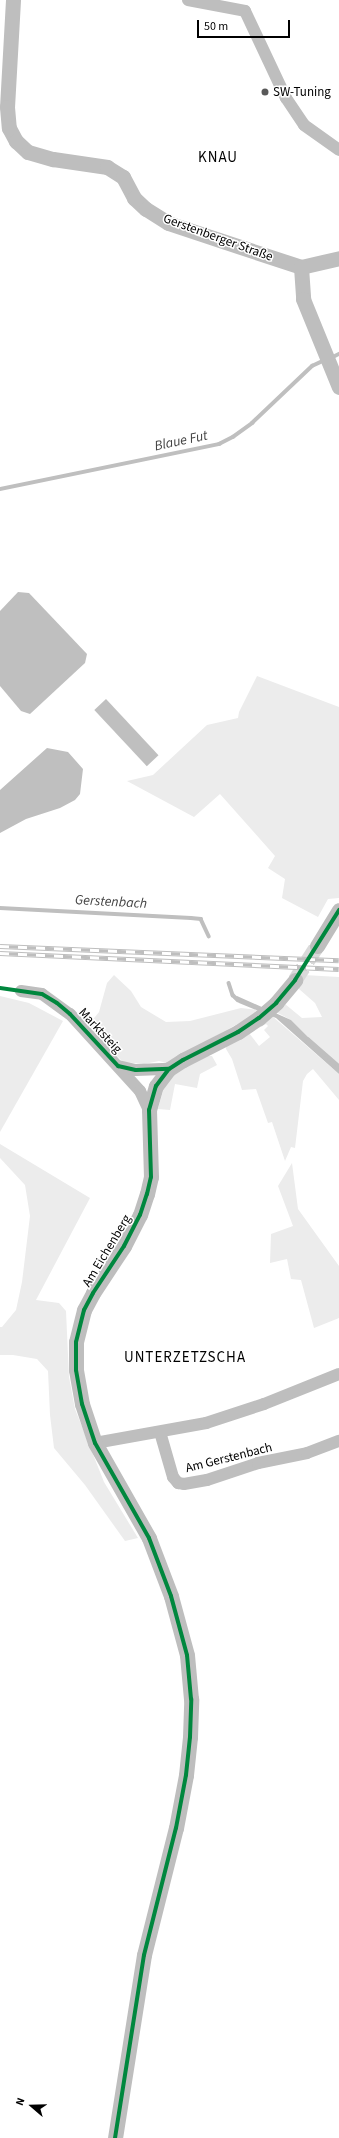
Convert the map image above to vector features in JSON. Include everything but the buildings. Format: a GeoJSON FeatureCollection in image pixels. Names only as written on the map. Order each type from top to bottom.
{"type":"FeatureCollection","features":[{"type":"Feature","properties":{"kind":"street","name":"Gerstenberger Straße"},"geometry":{"type":"LineString","coordinates":[[13,0],[7,107],[9,128],[16,141],[28,152],[53,159],[107,167],[123,177],[134,198],[146,209],[168,223],[301,268]]}},
{"type":"Feature","properties":{"kind":"street"},"geometry":{"type":"LineString","coordinates":[[188,0],[232,7],[245,11],[286,98],[304,125],[339,150]]}},
{"type":"Feature","properties":{"kind":"street"},"geometry":{"type":"LineString","coordinates":[[339,258],[301,268],[303,299],[339,387]]}},
{"type":"Feature","properties":{"kind":"street"},"geometry":{"type":"LineString","coordinates":[[317,946],[339,910]]}},
{"type":"Feature","properties":{"kind":"street","name":"Am Eichenberg"},"geometry":{"type":"LineString","coordinates":[[115,2138],[144,1955],[176,1828],[186,1775],[190,1737],[191,1699],[187,1655],[171,1596],[150,1538],[95,1442],[82,1404],[76,1370],[76,1342],[87,1304],[124,1246],[140,1215],[147,1194],[151,1171],[149,1110],[156,1086],[169,1069],[183,1060],[238,1032],[260,1018],[276,1003],[295,980]]}},
{"type":"Feature","properties":{"kind":"street","name":"Marktsteig"},"geometry":{"type":"LineString","coordinates":[[21,990],[42,994],[57,1003],[70,1014],[140,1091],[149,1110]]}},
{"type":"Feature","properties":{"kind":"street","name":"Marktsteig"},"geometry":{"type":"LineString","coordinates":[[118,1066],[136,1070],[169,1069]]}},
{"type":"Feature","properties":{"kind":"street"},"geometry":{"type":"LineString","coordinates":[[95,1442],[206,1423],[264,1404],[339,1374]]}},
{"type":"Feature","properties":{"kind":"street","name":"Am Gerstenbach"},"geometry":{"type":"LineString","coordinates":[[160,1432],[174,1477],[178,1483],[184,1484],[207,1480],[258,1463],[307,1453],[339,1441]]}},
{"type":"Feature","properties":{"kind":"shaded area"},"geometry":{"type":"Polygon","coordinates":[[[18,592],[29,593],[87,654],[85,663],[30,714],[21,711],[0,686],[0,611],[18,592]]]}},
{"type":"Feature","properties":{"kind":"shaded area"},"geometry":{"type":"Polygon","coordinates":[[[257,676],[339,707],[339,898],[328,899],[318,917],[282,898],[285,879],[268,868],[275,856],[220,794],[194,817],[127,781],[153,775],[207,725],[238,718],[239,712],[257,676]]]}},
{"type":"Feature","properties":{"kind":"shaded area"},"geometry":{"type":"Polygon","coordinates":[[[106,699],[159,755],[147,766],[94,710],[106,699]]]}},
{"type":"Feature","properties":{"kind":"shaded area"},"geometry":{"type":"Polygon","coordinates":[[[47,748],[68,752],[83,769],[80,794],[75,800],[60,808],[26,819],[0,833],[0,790],[47,748]]]}},
{"type":"Feature","properties":{"kind":"shaded area"},"geometry":{"type":"Polygon","coordinates":[[[114,975],[131,991],[141,1007],[166,1022],[190,1021],[241,1008],[258,1010],[252,1016],[167,1063],[159,1061],[144,1064],[123,1062],[87,1027],[99,1012],[107,983],[114,975]]]}},
{"type":"Feature","properties":{"kind":"shaded area"},"geometry":{"type":"Polygon","coordinates":[[[304,975],[339,977],[339,1068],[291,1020],[276,1012],[285,1004],[302,1018],[322,1017],[315,1003],[299,989],[299,983],[304,975]]]}},
{"type":"Feature","properties":{"kind":"shaded area"},"geometry":{"type":"Polygon","coordinates":[[[0,996],[29,1003],[63,1021],[0,1132],[0,996]]]}},
{"type":"Feature","properties":{"kind":"shaded area"},"geometry":{"type":"Polygon","coordinates":[[[237,996],[291,1020],[339,1068],[339,1074],[276,1018],[239,1003],[233,998],[237,996]]]}},
{"type":"Feature","properties":{"kind":"shaded area"},"geometry":{"type":"Polygon","coordinates":[[[272,1016],[339,1074],[339,1100],[313,1069],[307,1074],[303,1081],[295,1148],[291,1147],[285,1161],[272,1122],[268,1123],[256,1089],[242,1090],[232,1059],[226,1049],[226,1045],[249,1033],[259,1046],[270,1037],[264,1030],[268,1026],[266,1024],[261,1027],[259,1024],[272,1016]]]}},
{"type":"Feature","properties":{"kind":"shaded area"},"geometry":{"type":"Polygon","coordinates":[[[204,1056],[212,1056],[217,1065],[200,1074],[197,1088],[175,1084],[170,1110],[158,1109],[165,1084],[177,1070],[204,1056]]]}},
{"type":"Feature","properties":{"kind":"shaded area"},"geometry":{"type":"Polygon","coordinates":[[[0,1144],[90,1198],[36,1300],[59,1303],[66,1311],[69,1377],[75,1409],[104,1482],[138,1538],[125,1541],[85,1485],[54,1448],[50,1415],[48,1371],[37,1359],[13,1355],[0,1355],[0,1327],[2,1327],[16,1310],[22,1282],[30,1216],[25,1185],[0,1158],[0,1144]]]}},
{"type":"Feature","properties":{"kind":"shaded area"},"geometry":{"type":"Polygon","coordinates":[[[292,1163],[298,1209],[339,1266],[339,1318],[314,1328],[301,1280],[291,1279],[287,1259],[270,1263],[271,1234],[293,1226],[278,1186],[292,1163]]]}},
{"type":"Feature","properties":{"kind":"waterway","name":"Blaue Fut"},"geometry":{"type":"LineString","coordinates":[[331,358],[339,354]]}},
{"type":"Feature","properties":{"kind":"waterway","name":"Blaue Fut"},"geometry":{"type":"LineString","coordinates":[[0,489],[219,444],[233,437],[252,423],[312,366],[325,360]]}},
{"type":"Feature","properties":{"kind":"waterway","name":"Gerstenbach"},"geometry":{"type":"LineString","coordinates":[[0,908],[201,919],[209,936]]}},
{"type":"Feature","properties":{"kind":"waterway","name":"Gerstenbach"},"geometry":{"type":"LineString","coordinates":[[229,983],[233,995],[238,1000]]}},
{"type":"Feature","properties":{"kind":"waterway","name":"Gerstenbach"},"geometry":{"type":"LineString","coordinates":[[308,1039],[339,1066]]}},
{"type":"Feature","properties":{"kind":"tunnel"},"geometry":{"type":"LineString","coordinates":[[295,980],[317,946]]}},
{"type":"Feature","properties":{"kind":"railway"},"geometry":{"type":"LineString","coordinates":[[0,946],[339,960]]}},
{"type":"Feature","properties":{"kind":"railway"},"geometry":{"type":"LineString","coordinates":[[0,953],[339,969]]}},
{"type":"Feature","properties":{"kind":"cycle path"},"geometry":{"type":"LineString","coordinates":[[115,2138],[144,1955],[176,1828],[186,1775],[190,1737],[191,1699],[187,1655],[171,1596],[149,1538],[95,1443],[82,1404],[76,1370],[76,1342],[84,1310],[93,1293],[124,1246],[140,1215],[147,1194],[151,1177],[149,1110],[156,1086],[169,1069],[183,1060],[238,1032],[259,1018],[276,1003],[295,980],[339,910]]}},
{"type":"Feature","properties":{"kind":"cycle path"},"geometry":{"type":"LineString","coordinates":[[0,988],[42,994],[57,1003],[70,1014],[118,1066],[136,1070],[169,1069]]}},
{"type":"Feature","properties":{"kind":"place","name":"SW-Tuning"},"geometry":{"type":"Point","coordinates":[265,92]}},
{"type":"Feature","properties":{"kind":"district","name":"KNAU"},"geometry":{"type":"Point","coordinates":[218,158]}},
{"type":"Feature","properties":{"kind":"district","name":"UNTERZETZSCHA"},"geometry":{"type":"Point","coordinates":[185,1358]}}]}
